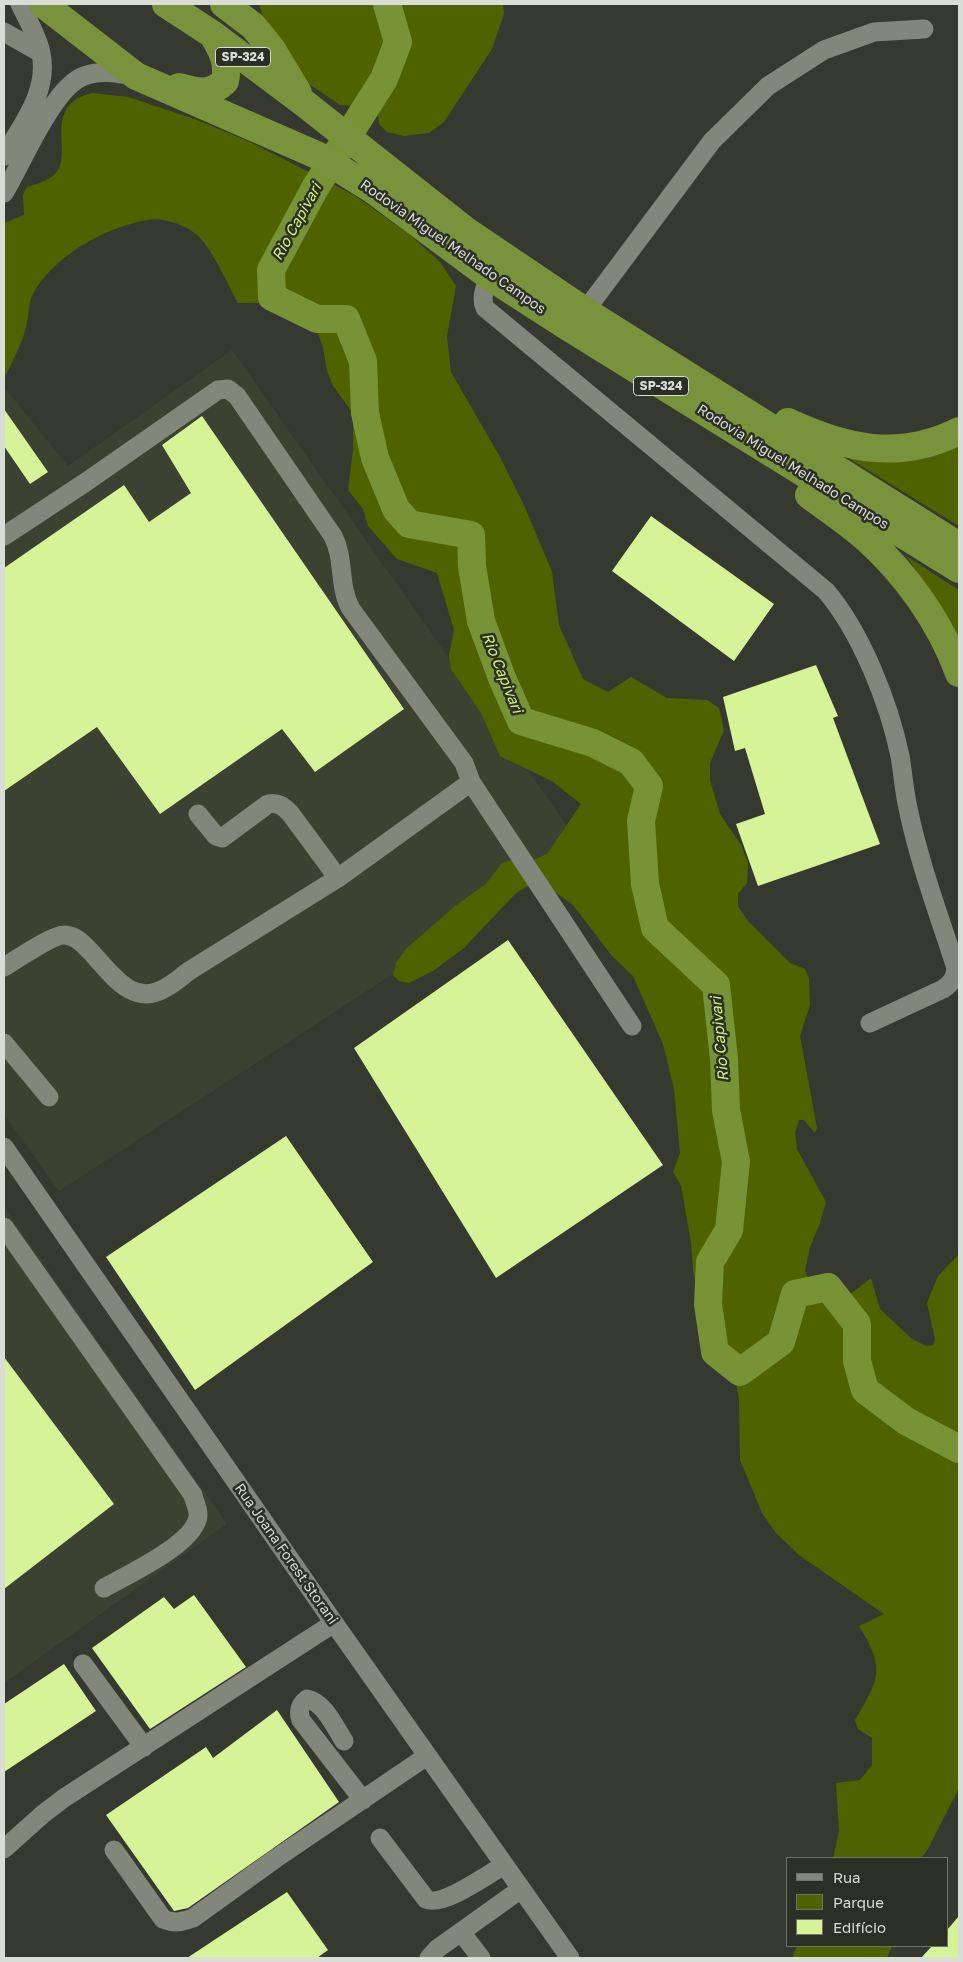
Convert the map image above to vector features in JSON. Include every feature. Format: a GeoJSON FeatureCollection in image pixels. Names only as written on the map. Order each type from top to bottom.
{"type":"FeatureCollection","features":[{"type":"Feature","properties":{"kind":"highway","name":"Rodovia Miguel Melhado Campos"},"geometry":{"type":"LineString","coordinates":[[43,4],[136,76],[319,156],[379,178],[465,230],[585,311],[677,382],[959,569]]}},
{"type":"Feature","properties":{"kind":"highway","name":"Rodovia Miguel Melhado Campos"},"geometry":{"type":"LineString","coordinates":[[166,4],[212,34],[311,108],[379,178],[489,276],[677,382],[959,546]]}},
{"type":"Feature","properties":{"kind":"highway"},"geometry":{"type":"LineString","coordinates":[[224,4],[254,26],[311,108]]}},
{"type":"Feature","properties":{"kind":"highway"},"geometry":{"type":"LineString","coordinates":[[136,76],[201,93],[215,89],[225,81],[228,70],[219,46],[212,34]]}},
{"type":"Feature","properties":{"kind":"highway"},"geometry":{"type":"LineString","coordinates":[[677,382],[806,431],[849,445],[875,449],[900,448],[933,442],[959,431]]}},
{"type":"Feature","properties":{"kind":"highway"},"geometry":{"type":"LineString","coordinates":[[677,382],[878,550],[901,575],[924,606],[944,640],[959,673]]}},
{"type":"Feature","properties":{"kind":"street"},"geometry":{"type":"LineString","coordinates":[[4,156],[36,101],[41,88],[43,74],[41,53],[20,4]]}},
{"type":"Feature","properties":{"kind":"street"},"geometry":{"type":"LineString","coordinates":[[585,311],[712,141],[768,86],[824,50],[874,32],[924,29]]}},
{"type":"Feature","properties":{"kind":"street"},"geometry":{"type":"LineString","coordinates":[[4,32],[41,53]]}},
{"type":"Feature","properties":{"kind":"street"},"geometry":{"type":"LineString","coordinates":[[4,193],[55,102],[67,87],[83,76],[102,72],[136,76]]}},
{"type":"Feature","properties":{"kind":"street"},"geometry":{"type":"LineString","coordinates":[[489,276],[483,295],[485,308],[826,591],[842,609],[856,634],[887,706],[899,754],[908,808],[919,850],[956,968],[955,976],[950,984],[943,989],[870,1023]]}},
{"type":"Feature","properties":{"kind":"street"},"geometry":{"type":"LineString","coordinates":[[4,536],[86,482],[218,390],[228,389],[237,396],[339,547],[345,598],[464,763],[471,782],[632,1026]]}},
{"type":"Feature","properties":{"kind":"street"},"geometry":{"type":"LineString","coordinates":[[4,967],[49,940],[63,934],[78,938],[126,989],[141,994],[152,994],[166,988],[189,971],[338,878],[471,782]]}},
{"type":"Feature","properties":{"kind":"street"},"geometry":{"type":"LineString","coordinates":[[198,814],[216,836],[222,838],[268,804],[276,803],[283,806],[338,878]]}},
{"type":"Feature","properties":{"kind":"street"},"geometry":{"type":"LineString","coordinates":[[4,1043],[49,1097]]}},
{"type":"Feature","properties":{"kind":"street","name":"Rua Joana Forest Storani"},"geometry":{"type":"LineString","coordinates":[[4,1147],[334,1623],[570,1958]]}},
{"type":"Feature","properties":{"kind":"street"},"geometry":{"type":"LineString","coordinates":[[4,1227],[193,1495],[198,1515],[193,1530],[178,1545],[104,1588]]}},
{"type":"Feature","properties":{"kind":"street"},"geometry":{"type":"LineString","coordinates":[[4,1849],[64,1798],[334,1623]]}},
{"type":"Feature","properties":{"kind":"street"},"geometry":{"type":"LineString","coordinates":[[83,1664],[144,1747]]}},
{"type":"Feature","properties":{"kind":"street"},"geometry":{"type":"LineString","coordinates":[[344,1741],[326,1714],[313,1700],[307,1699],[302,1704],[298,1713],[301,1720],[364,1800]]}},
{"type":"Feature","properties":{"kind":"street"},"geometry":{"type":"LineString","coordinates":[[114,1850],[163,1918],[174,1924],[193,1918],[275,1859],[427,1756]]}},
{"type":"Feature","properties":{"kind":"street"},"geometry":{"type":"LineString","coordinates":[[380,1838],[426,1899],[431,1901],[446,1898],[504,1865]]}},
{"type":"Feature","properties":{"kind":"street"},"geometry":{"type":"LineString","coordinates":[[429,1958],[461,1932],[521,1889]]}},
{"type":"Feature","properties":{"kind":"street"},"geometry":{"type":"LineString","coordinates":[[461,1932],[481,1958]]}},
{"type":"Feature","properties":{"kind":"shaded area"},"geometry":{"type":"Polygon","coordinates":[[[232,350],[584,850],[59,1191],[4,1114],[4,387],[68,466],[232,350]]]}},
{"type":"Feature","properties":{"kind":"shaded area"},"geometry":{"type":"Polygon","coordinates":[[[4,1207],[227,1524],[4,1683],[4,1207]]]}},
{"type":"Feature","properties":{"kind":"green space"},"geometry":{"type":"Polygon","coordinates":[[[259,4],[503,4],[504,14],[492,49],[444,122],[429,133],[404,136],[387,132],[379,124],[378,115],[386,82],[368,100],[352,106],[340,105],[297,76],[270,38],[259,4]]]}},
{"type":"Feature","properties":{"kind":"green space"},"geometry":{"type":"Polygon","coordinates":[[[92,93],[128,97],[197,120],[250,142],[354,195],[409,234],[440,262],[456,286],[447,336],[451,372],[500,457],[524,505],[552,572],[559,625],[583,679],[608,692],[631,677],[667,698],[707,700],[719,708],[724,730],[710,763],[710,780],[720,814],[741,845],[748,863],[747,883],[738,894],[738,906],[747,920],[790,963],[805,969],[809,978],[810,1005],[800,1036],[817,1128],[815,1133],[804,1120],[799,1120],[795,1133],[797,1149],[826,1202],[810,1247],[805,1271],[816,1294],[845,1298],[871,1278],[880,1309],[912,1339],[926,1346],[933,1345],[935,1339],[927,1303],[938,1276],[959,1254],[959,1788],[928,1849],[922,1857],[833,1857],[839,1832],[836,1783],[860,1780],[872,1765],[872,1738],[858,1729],[855,1720],[874,1684],[876,1664],[868,1641],[859,1626],[884,1614],[799,1555],[776,1533],[762,1513],[740,1460],[739,1399],[733,1368],[707,1328],[693,1270],[691,1242],[681,1186],[673,1172],[680,1153],[674,1089],[663,1044],[633,976],[612,956],[573,905],[541,882],[534,882],[516,893],[464,948],[433,971],[409,983],[399,981],[393,975],[396,963],[406,949],[455,906],[486,884],[502,863],[510,860],[526,863],[547,854],[581,804],[552,781],[500,756],[481,713],[451,669],[449,655],[454,630],[437,573],[397,559],[368,526],[363,509],[348,490],[353,450],[353,413],[333,386],[327,371],[323,347],[316,328],[302,315],[278,303],[238,303],[214,257],[197,235],[174,223],[153,219],[131,224],[98,236],[82,245],[53,267],[31,298],[24,334],[4,379],[4,223],[24,215],[23,195],[27,187],[46,180],[55,174],[60,166],[62,158],[61,127],[63,117],[67,109],[78,98],[92,93]]]}},
{"type":"Feature","properties":{"kind":"green space"},"geometry":{"type":"Polygon","coordinates":[[[959,439],[959,526],[845,456],[959,439]]]}},
{"type":"Feature","properties":{"kind":"green space"},"geometry":{"type":"Polygon","coordinates":[[[906,556],[959,590],[959,642],[931,591],[906,556]]]}},
{"type":"Feature","properties":{"kind":"green space"},"geometry":{"type":"Polygon","coordinates":[[[797,1947],[892,1947],[887,1958],[793,1958],[797,1947]]]}},
{"type":"Feature","properties":{"kind":"building"},"geometry":{"type":"Polygon","coordinates":[[[4,409],[48,472],[30,484],[4,446],[4,409]]]}},
{"type":"Feature","properties":{"kind":"building"},"geometry":{"type":"Polygon","coordinates":[[[202,416],[404,709],[315,772],[282,729],[160,814],[97,727],[4,791],[4,568],[124,485],[149,522],[191,493],[162,445],[202,416]]]}},
{"type":"Feature","properties":{"kind":"building"},"geometry":{"type":"Polygon","coordinates":[[[651,516],[774,604],[734,661],[612,571],[651,516]]]}},
{"type":"Feature","properties":{"kind":"building"},"geometry":{"type":"Polygon","coordinates":[[[816,665],[838,716],[833,718],[880,844],[758,886],[736,824],[765,814],[745,748],[735,751],[723,697],[816,665]]]}},
{"type":"Feature","properties":{"kind":"building"},"geometry":{"type":"Polygon","coordinates":[[[508,940],[663,1165],[496,1278],[354,1048],[508,940]]]}},
{"type":"Feature","properties":{"kind":"building"},"geometry":{"type":"Polygon","coordinates":[[[286,1136],[373,1262],[195,1390],[106,1257],[286,1136]]]}},
{"type":"Feature","properties":{"kind":"building"},"geometry":{"type":"Polygon","coordinates":[[[4,1357],[114,1504],[4,1589],[4,1357]]]}},
{"type":"Feature","properties":{"kind":"building"},"geometry":{"type":"Polygon","coordinates":[[[194,1595],[246,1667],[150,1729],[92,1648],[164,1597],[174,1609],[194,1595]]]}},
{"type":"Feature","properties":{"kind":"building"},"geometry":{"type":"Polygon","coordinates":[[[64,1664],[96,1711],[4,1772],[4,1704],[64,1664]]]}},
{"type":"Feature","properties":{"kind":"building"},"geometry":{"type":"Polygon","coordinates":[[[277,1710],[339,1802],[188,1908],[174,1911],[106,1815],[206,1747],[213,1758],[277,1710]]]}},
{"type":"Feature","properties":{"kind":"building"},"geometry":{"type":"Polygon","coordinates":[[[287,1892],[328,1950],[317,1958],[187,1958],[287,1892]]]}},
{"type":"Feature","properties":{"kind":"building"},"geometry":{"type":"Polygon","coordinates":[[[959,1916],[959,1958],[921,1958],[931,1947],[948,1947],[948,1929],[959,1916]]]}},
{"type":"Feature","properties":{"kind":"waterway","name":"Rio Capivari"},"geometry":{"type":"LineString","coordinates":[[387,4],[398,42],[384,79],[315,188],[271,270],[272,297],[317,319],[346,319],[363,361],[365,413],[375,458],[396,509],[409,524],[471,535],[472,566],[481,621],[502,678],[521,721],[593,743],[631,762],[649,786],[641,821],[645,884],[655,928],[716,985],[724,1059],[726,1110],[736,1162],[729,1230],[710,1262],[708,1304],[715,1352],[740,1372],[781,1342],[795,1294],[828,1287],[857,1324],[857,1361],[865,1390],[906,1421],[959,1449]]}}]}
